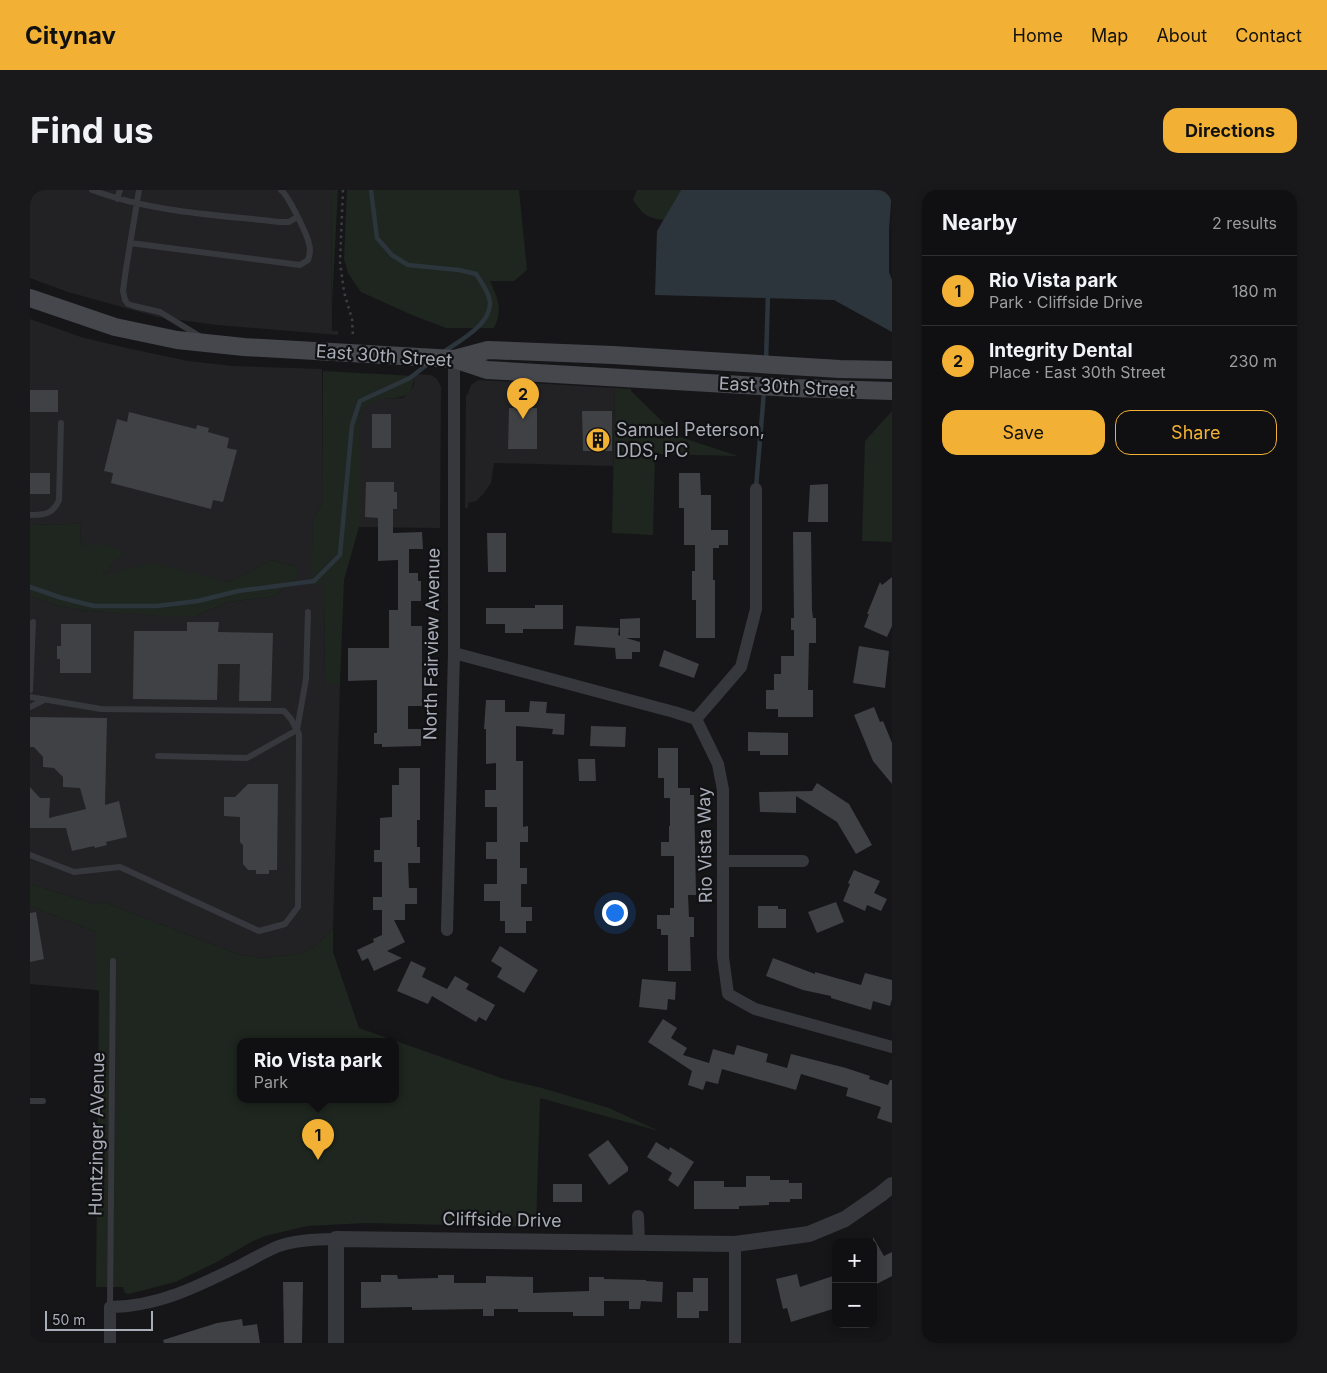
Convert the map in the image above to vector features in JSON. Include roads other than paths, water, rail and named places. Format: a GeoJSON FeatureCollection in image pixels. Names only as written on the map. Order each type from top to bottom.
{"type":"FeatureCollection","features":[{"type":"Feature","properties":{"kind":"main road","name":"East 30th Street"},"geometry":{"type":"LineString","coordinates":[[30,298],[115,327],[177,340],[212,344],[454,359],[495,371],[802,389],[892,391]]}},
{"type":"Feature","properties":{"kind":"main road"},"geometry":{"type":"LineString","coordinates":[[454,359],[488,350],[840,369],[892,370]]}},
{"type":"Feature","properties":{"kind":"street","name":"North Fairview Avenue"},"geometry":{"type":"LineString","coordinates":[[447,930],[454,653],[454,359]]}},
{"type":"Feature","properties":{"kind":"street"},"geometry":{"type":"LineString","coordinates":[[454,653],[696,719],[741,667],[756,608],[756,489]]}},
{"type":"Feature","properties":{"kind":"street","name":"Rio Vista Way"},"geometry":{"type":"LineString","coordinates":[[696,719],[718,764],[723,790],[723,957],[728,994],[755,1009],[892,1047]]}},
{"type":"Feature","properties":{"kind":"street"},"geometry":{"type":"LineString","coordinates":[[724,861],[803,861]]}},
{"type":"Feature","properties":{"kind":"street","name":"Cliffside Drive"},"geometry":{"type":"LineString","coordinates":[[110,1307],[136,1306],[175,1295],[201,1285],[278,1246],[307,1239],[735,1244],[809,1234],[845,1219],[892,1185]]}},
{"type":"Feature","properties":{"kind":"street"},"geometry":{"type":"LineString","coordinates":[[638,1216],[639,1242]]}},
{"type":"Feature","properties":{"kind":"street"},"geometry":{"type":"LineString","coordinates":[[336,1238],[336,1343]]}},
{"type":"Feature","properties":{"kind":"street"},"geometry":{"type":"LineString","coordinates":[[735,1244],[735,1343]]}},
{"type":"Feature","properties":{"kind":"street"},"geometry":{"type":"LineString","coordinates":[[110,1307],[110,1343]]}},
{"type":"Feature","properties":{"kind":"lane"},"geometry":{"type":"LineString","coordinates":[[92,190],[136,204],[280,222],[289,222],[297,218]]}},
{"type":"Feature","properties":{"kind":"lane"},"geometry":{"type":"LineString","coordinates":[[117,199],[120,190]]}},
{"type":"Feature","properties":{"kind":"lane"},"geometry":{"type":"LineString","coordinates":[[139,190],[123,291],[125,300],[128,304],[160,312],[212,344]]}},
{"type":"Feature","properties":{"kind":"lane"},"geometry":{"type":"LineString","coordinates":[[130,243],[300,265],[308,260],[310,246],[287,196],[281,190]]}},
{"type":"Feature","properties":{"kind":"lane"},"geometry":{"type":"LineString","coordinates":[[30,515],[44,515],[56,508],[59,500],[61,423]]}},
{"type":"Feature","properties":{"kind":"lane"},"geometry":{"type":"LineString","coordinates":[[297,730],[306,679],[308,612]]}},
{"type":"Feature","properties":{"kind":"lane"},"geometry":{"type":"LineString","coordinates":[[30,690],[34,622]]}},
{"type":"Feature","properties":{"kind":"lane"},"geometry":{"type":"LineString","coordinates":[[30,697],[101,708],[284,711],[292,719],[299,734],[298,907],[285,924],[259,931],[120,867],[74,872],[30,855]]}},
{"type":"Feature","properties":{"kind":"lane"},"geometry":{"type":"LineString","coordinates":[[30,707],[44,700]]}},
{"type":"Feature","properties":{"kind":"lane"},"geometry":{"type":"LineString","coordinates":[[158,756],[247,758],[297,730]]}},
{"type":"Feature","properties":{"kind":"lane","name":"Huntzinger AVenue"},"geometry":{"type":"LineString","coordinates":[[110,1307],[113,961]]}},
{"type":"Feature","properties":{"kind":"lane"},"geometry":{"type":"LineString","coordinates":[[30,1101],[43,1101]]}},
{"type":"Feature","properties":{"kind":"waterway"},"geometry":{"type":"LineString","coordinates":[[371,190],[377,238],[392,255],[408,265],[459,270],[476,274],[486,291],[490,302],[485,318],[466,337],[444,352]]}},
{"type":"Feature","properties":{"kind":"waterway"},"geometry":{"type":"LineString","coordinates":[[766,361],[768,294]]}},
{"type":"Feature","properties":{"kind":"waterway"},"geometry":{"type":"LineString","coordinates":[[30,587],[94,606],[157,606],[198,601],[238,591],[314,581],[340,555],[352,425],[360,401],[410,378],[429,363]]}},
{"type":"Feature","properties":{"kind":"waterway"},"geometry":{"type":"LineString","coordinates":[[756,488],[764,391]]}},
{"type":"Feature","properties":{"kind":"place","name":"Integrity Dental"},"geometry":{"type":"Point","coordinates":[523,419]}},
{"type":"Feature","properties":{"kind":"place","name":"Samuel Peterson, DDS, PC"},"geometry":{"type":"Point","coordinates":[598,440]}},
{"type":"Feature","properties":{"kind":"place","name":"Rio Vista park"},"geometry":{"type":"Point","coordinates":[318,1160]}}]}
